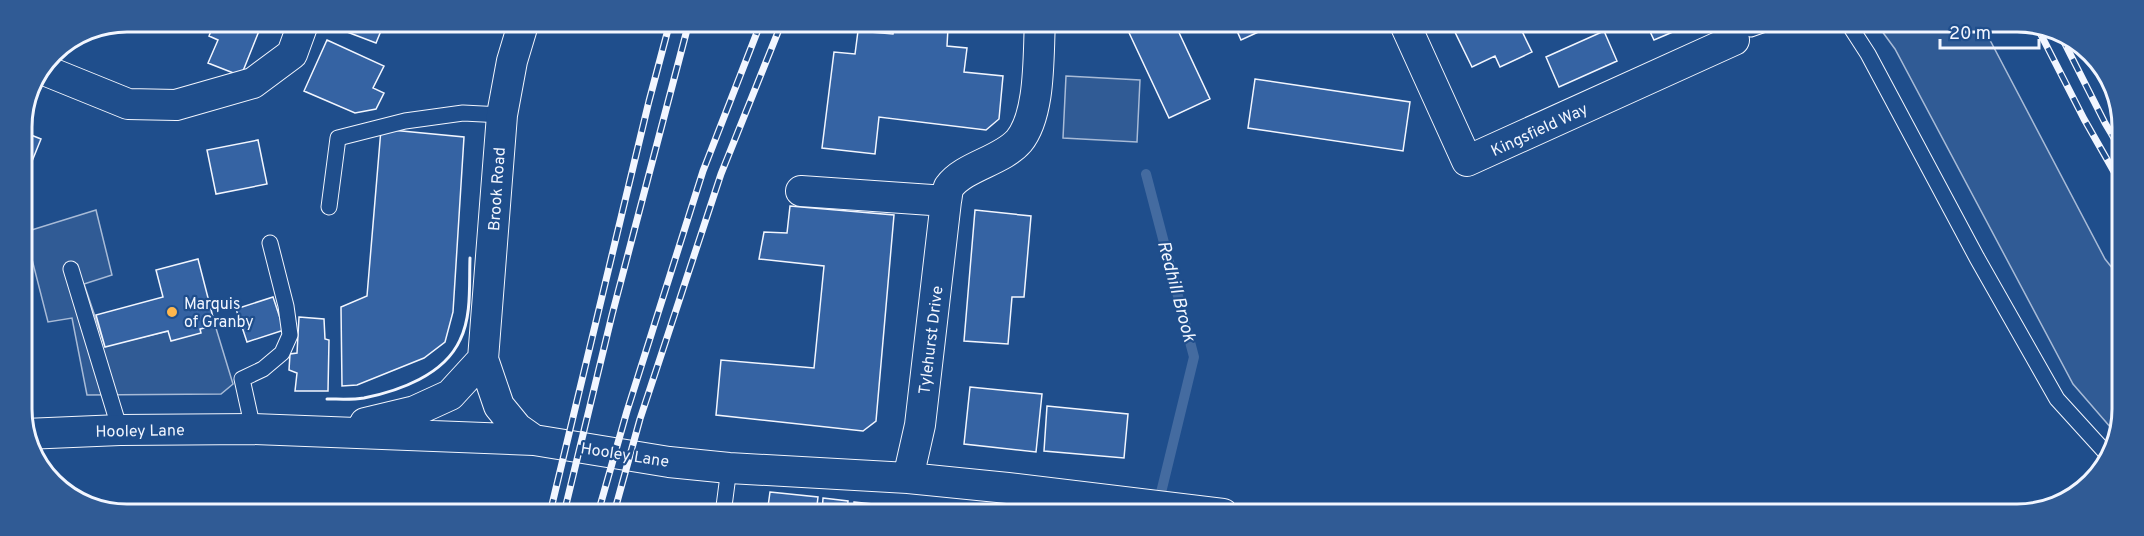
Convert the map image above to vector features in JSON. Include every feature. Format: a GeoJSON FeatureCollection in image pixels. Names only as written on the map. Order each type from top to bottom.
{"type":"FeatureCollection","features":[{"type":"Feature","properties":{"kind":"street"},"geometry":{"type":"LineString","coordinates":[[49,72],[128,104],[176,105],[253,83],[292,54],[300,32]]}},
{"type":"Feature","properties":{"kind":"street","name":"Brook Road"},"geometry":{"type":"LineString","coordinates":[[521,32],[512,61],[502,115],[483,359],[499,406],[517,428],[534,440]]}},
{"type":"Feature","properties":{"kind":"street","name":"Tylehurst Drive"},"geometry":{"type":"LineString","coordinates":[[909,478],[920,425],[949,188],[961,177],[1008,150],[1020,140],[1035,102],[1039,32]]}},
{"type":"Feature","properties":{"kind":"street","name":"Kingsfield Way"},"geometry":{"type":"LineString","coordinates":[[1409,32],[1467,161],[1734,40],[1737,32]]}},
{"type":"Feature","properties":{"kind":"street"},"geometry":{"type":"LineString","coordinates":[[801,191],[946,201]]}},
{"type":"Feature","properties":{"kind":"street"},"geometry":{"type":"LineString","coordinates":[[335,431],[415,411],[450,395],[483,359]]}},
{"type":"Feature","properties":{"kind":"street","name":"Hooley Lane"},"geometry":{"type":"LineString","coordinates":[[35,434],[253,429],[534,440],[669,462],[729,468],[909,478],[1006,501],[1139,504]]}},
{"type":"Feature","properties":{"kind":"lane"},"geometry":{"type":"LineString","coordinates":[[1854,32],[2057,399],[2103,450]]}},
{"type":"Feature","properties":{"kind":"lane"},"geometry":{"type":"LineString","coordinates":[[329,207],[338,138],[417,119],[463,113],[502,115]]}},
{"type":"Feature","properties":{"kind":"lane"},"geometry":{"type":"LineString","coordinates":[[253,429],[242,379],[263,369],[282,353],[290,334],[286,306],[270,243]]}},
{"type":"Feature","properties":{"kind":"lane"},"geometry":{"type":"LineString","coordinates":[[71,269],[120,430]]}},
{"type":"Feature","properties":{"kind":"lane"},"geometry":{"type":"LineString","coordinates":[[724,504],[729,468]]}},
{"type":"Feature","properties":{"kind":"shaded area"},"geometry":{"type":"Polygon","coordinates":[[[1883,32],[1986,32],[2105,259],[2112,268],[2111,428],[2073,384],[1895,49],[1883,32]]]}},
{"type":"Feature","properties":{"kind":"shaded area"},"geometry":{"type":"Polygon","coordinates":[[[1066,76],[1140,80],[1137,142],[1063,138],[1066,76]]]}},
{"type":"Feature","properties":{"kind":"shaded area"},"geometry":{"type":"Polygon","coordinates":[[[96,210],[112,275],[84,284],[105,346],[168,331],[200,329],[215,325],[233,384],[221,394],[87,395],[72,318],[48,322],[32,259],[32,230],[96,210]]]}},
{"type":"Feature","properties":{"kind":"building"},"geometry":{"type":"Polygon","coordinates":[[[211,32],[259,32],[241,76],[208,63],[218,40],[209,36],[211,32]]]}},
{"type":"Feature","properties":{"kind":"building"},"geometry":{"type":"Polygon","coordinates":[[[347,32],[380,32],[376,43],[347,32]]]}},
{"type":"Feature","properties":{"kind":"building"},"geometry":{"type":"Polygon","coordinates":[[[858,32],[893,34],[893,32],[948,32],[947,46],[967,48],[964,72],[1003,76],[999,119],[986,130],[879,117],[875,154],[822,148],[834,52],[855,54],[858,32]]]}},
{"type":"Feature","properties":{"kind":"building"},"geometry":{"type":"Polygon","coordinates":[[[1129,32],[1179,32],[1210,99],[1169,118],[1129,32]]]}},
{"type":"Feature","properties":{"kind":"building"},"geometry":{"type":"Polygon","coordinates":[[[1237,32],[1258,32],[1241,40],[1237,32]]]}},
{"type":"Feature","properties":{"kind":"building"},"geometry":{"type":"Polygon","coordinates":[[[1455,32],[1522,32],[1532,52],[1500,67],[1495,56],[1472,67],[1455,32]]]}},
{"type":"Feature","properties":{"kind":"building"},"geometry":{"type":"Polygon","coordinates":[[[1604,32],[1617,61],[1559,87],[1546,57],[1604,32]]]}},
{"type":"Feature","properties":{"kind":"building"},"geometry":{"type":"Polygon","coordinates":[[[1650,32],[1673,32],[1654,40],[1650,32]]]}},
{"type":"Feature","properties":{"kind":"building"},"geometry":{"type":"Polygon","coordinates":[[[327,40],[384,66],[373,88],[384,93],[376,109],[355,113],[304,91],[327,40]]]}},
{"type":"Feature","properties":{"kind":"building"},"geometry":{"type":"Polygon","coordinates":[[[1255,79],[1410,102],[1403,151],[1248,128],[1255,79]]]}},
{"type":"Feature","properties":{"kind":"building"},"geometry":{"type":"Polygon","coordinates":[[[381,129],[464,137],[453,312],[445,342],[424,358],[357,385],[342,386],[341,307],[367,296],[381,129]]]}},
{"type":"Feature","properties":{"kind":"building"},"geometry":{"type":"Polygon","coordinates":[[[32,135],[41,139],[32,161],[32,135]]]}},
{"type":"Feature","properties":{"kind":"building"},"geometry":{"type":"Polygon","coordinates":[[[258,140],[267,184],[216,194],[207,150],[258,140]]]}},
{"type":"Feature","properties":{"kind":"building"},"geometry":{"type":"Polygon","coordinates":[[[790,206],[894,215],[876,421],[863,431],[716,415],[721,360],[814,368],[824,266],[759,259],[764,232],[787,233],[790,206]]]}},
{"type":"Feature","properties":{"kind":"building"},"geometry":{"type":"Polygon","coordinates":[[[975,210],[1031,216],[1024,297],[1012,297],[1008,344],[964,341],[975,210]]]}},
{"type":"Feature","properties":{"kind":"building"},"geometry":{"type":"Polygon","coordinates":[[[198,259],[215,325],[200,329],[201,333],[171,341],[168,331],[105,347],[96,315],[163,297],[156,270],[198,259]]]}},
{"type":"Feature","properties":{"kind":"building"},"geometry":{"type":"Polygon","coordinates":[[[273,297],[284,330],[247,342],[236,309],[273,297]]]}},
{"type":"Feature","properties":{"kind":"building"},"geometry":{"type":"Polygon","coordinates":[[[299,317],[324,319],[325,339],[329,340],[328,391],[295,391],[297,373],[289,370],[290,354],[297,353],[299,317]]]}},
{"type":"Feature","properties":{"kind":"building"},"geometry":{"type":"Polygon","coordinates":[[[970,387],[1042,394],[1036,452],[964,444],[970,387]]]}},
{"type":"Feature","properties":{"kind":"building"},"geometry":{"type":"Polygon","coordinates":[[[1047,406],[1128,414],[1124,458],[1044,451],[1047,406]]]}},
{"type":"Feature","properties":{"kind":"building"},"geometry":{"type":"Polygon","coordinates":[[[770,492],[818,497],[817,504],[768,504],[770,492]]]}},
{"type":"Feature","properties":{"kind":"building"},"geometry":{"type":"Polygon","coordinates":[[[823,498],[848,501],[848,504],[823,504],[823,498]]]}},
{"type":"Feature","properties":{"kind":"waterway","name":"Redhill Brook"},"geometry":{"type":"LineString","coordinates":[[1146,174],[1194,357],[1158,504]]}},
{"type":"Feature","properties":{"kind":"railway"},"geometry":{"type":"LineString","coordinates":[[552,504],[667,32]]}},
{"type":"Feature","properties":{"kind":"railway"},"geometry":{"type":"LineString","coordinates":[[566,504],[612,315],[686,32]]}},
{"type":"Feature","properties":{"kind":"railway"},"geometry":{"type":"LineString","coordinates":[[601,504],[627,411],[703,171],[757,32]]}},
{"type":"Feature","properties":{"kind":"railway"},"geometry":{"type":"LineString","coordinates":[[616,504],[640,419],[721,174],[778,32]]}},
{"type":"Feature","properties":{"kind":"railway"},"geometry":{"type":"LineString","coordinates":[[2041,35],[2112,168]]}},
{"type":"Feature","properties":{"kind":"railway"},"geometry":{"type":"LineString","coordinates":[[2065,44],[2112,135]]}},
{"type":"Feature","properties":{"kind":"wall"},"geometry":{"type":"LineString","coordinates":[[327,399],[359,399],[392,391],[419,380],[443,363],[453,352],[464,331],[469,300],[470,258]]}},
{"type":"Feature","properties":{"kind":"place","name":"Marquis of Granby"},"geometry":{"type":"Point","coordinates":[172,312]}}]}
